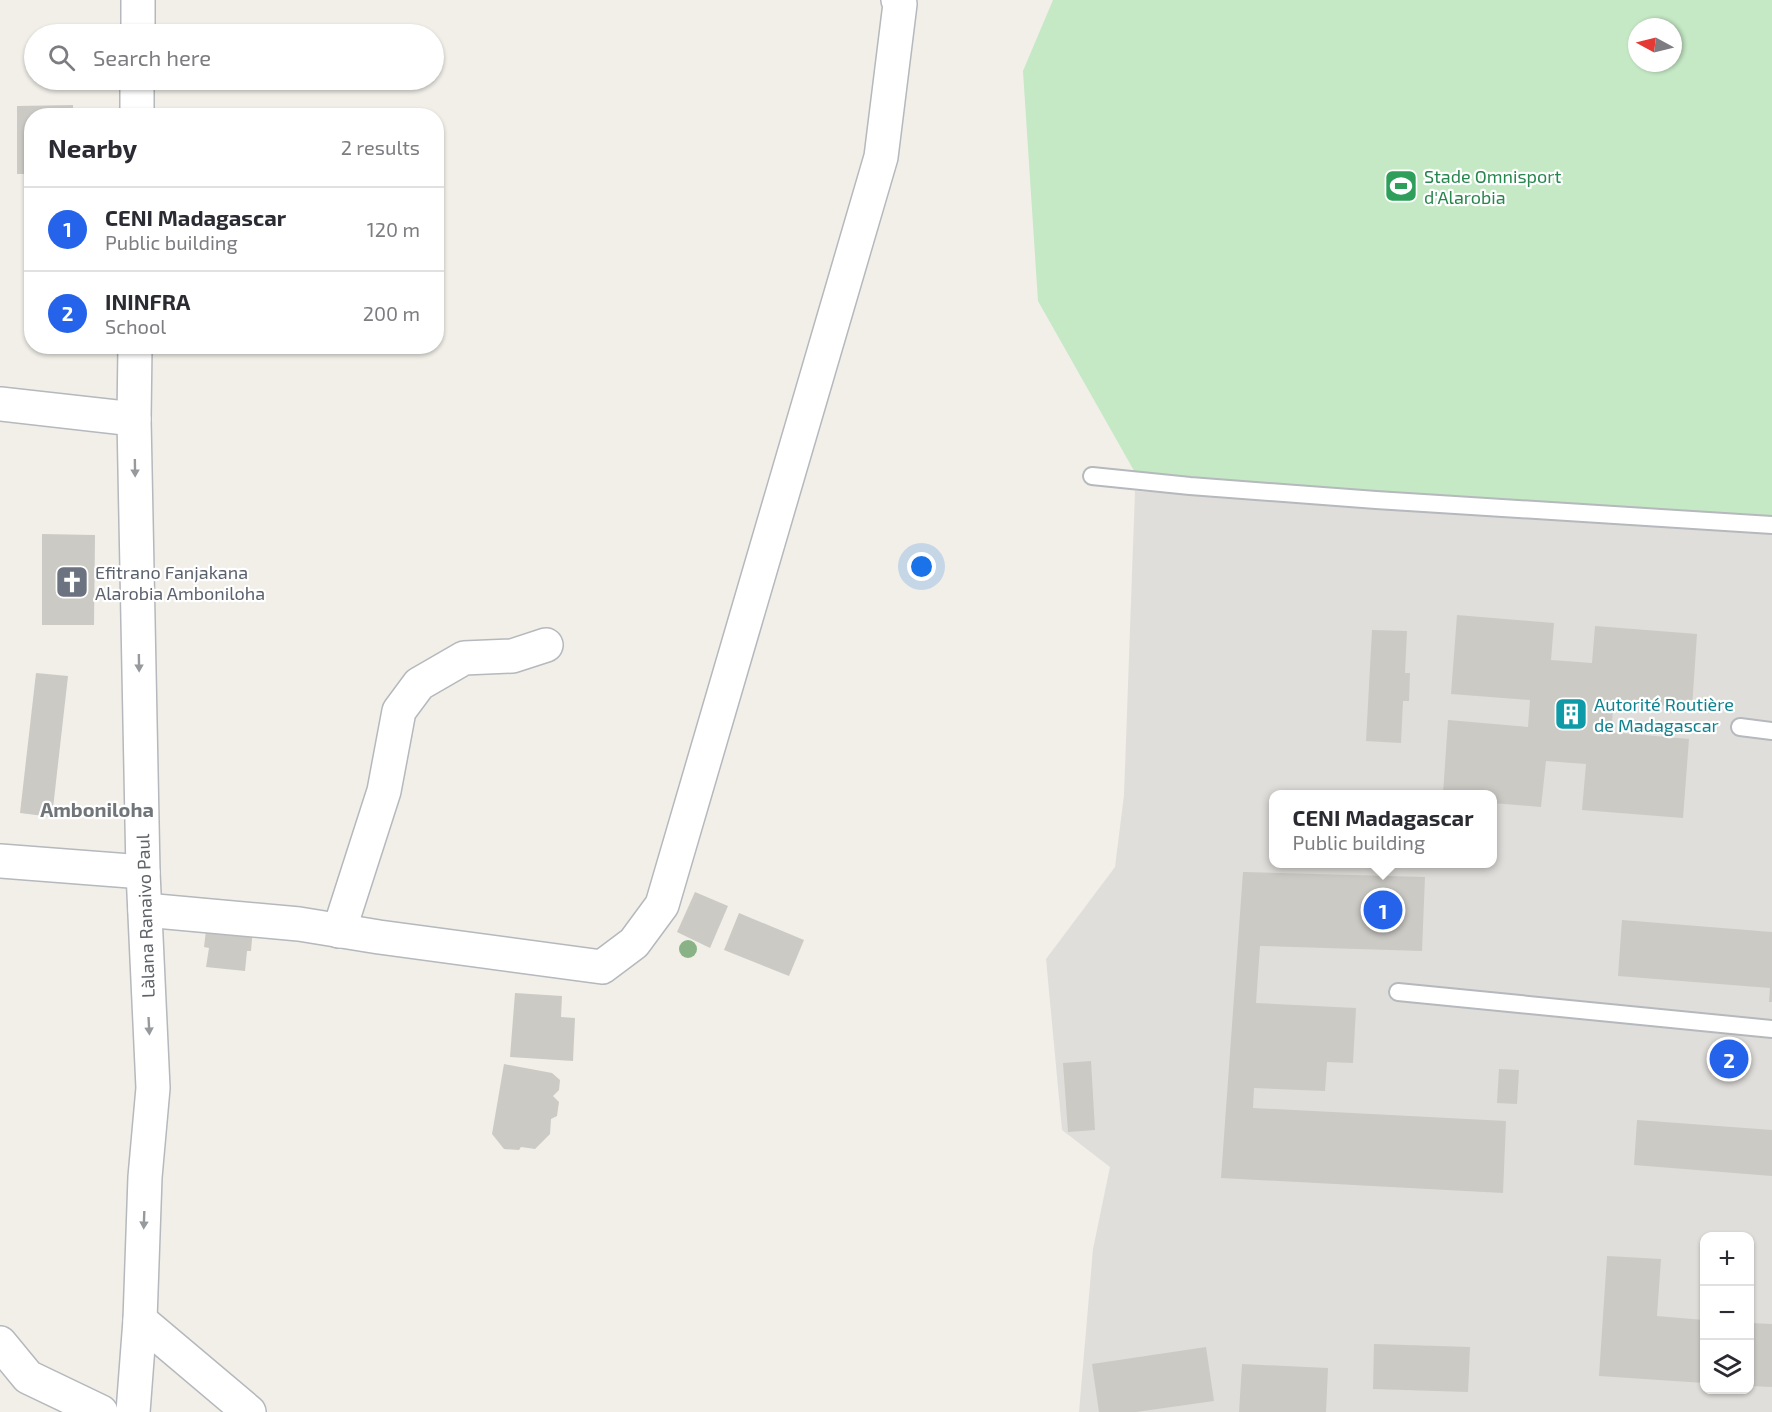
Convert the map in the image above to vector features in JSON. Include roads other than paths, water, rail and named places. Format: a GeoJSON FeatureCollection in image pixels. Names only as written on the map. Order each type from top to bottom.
{"type":"FeatureCollection","features":[{"type":"Feature","properties":{"kind":"street"},"geometry":{"type":"LineString","coordinates":[[138,0],[138,24]]}},
{"type":"Feature","properties":{"kind":"street"},"geometry":{"type":"LineString","coordinates":[[145,910],[299,924],[602,967],[634,943],[662,904],[881,157],[900,3],[898,0]]}},
{"type":"Feature","properties":{"kind":"street"},"geometry":{"type":"LineString","coordinates":[[137,90],[137,108]]}},
{"type":"Feature","properties":{"kind":"street","name":"Làlana Ranaivo Paul"},"geometry":{"type":"LineString","coordinates":[[133,1412],[140,1320],[145,1178],[153,1088],[143,872],[134,418],[135,354]]}},
{"type":"Feature","properties":{"kind":"street"},"geometry":{"type":"LineString","coordinates":[[0,404],[134,418]]}},
{"type":"Feature","properties":{"kind":"street"},"geometry":{"type":"LineString","coordinates":[[339,931],[384,791],[399,711],[419,684],[464,658],[512,656],[546,645]]}},
{"type":"Feature","properties":{"kind":"street"},"geometry":{"type":"LineString","coordinates":[[0,861],[143,872]]}},
{"type":"Feature","properties":{"kind":"street"},"geometry":{"type":"LineString","coordinates":[[140,1320],[249,1412]]}},
{"type":"Feature","properties":{"kind":"street"},"geometry":{"type":"LineString","coordinates":[[0,1343],[27,1377],[101,1412]]}},
{"type":"Feature","properties":{"kind":"lane"},"geometry":{"type":"LineString","coordinates":[[1092,476],[1376,500],[1772,525]]}},
{"type":"Feature","properties":{"kind":"lane"},"geometry":{"type":"LineString","coordinates":[[1740,727],[1772,731]]}},
{"type":"Feature","properties":{"kind":"lane"},"geometry":{"type":"LineString","coordinates":[[1398,992],[1772,1029]]}},
{"type":"Feature","properties":{"kind":"place","name":"Stade Omnisport d'Alarobia"},"geometry":{"type":"Point","coordinates":[1401,186]}},
{"type":"Feature","properties":{"kind":"place","name":"Efitrano Fanjakana Alarobia Amboniloha"},"geometry":{"type":"Point","coordinates":[72,582]}},
{"type":"Feature","properties":{"kind":"place","name":"Autorité Routière de Madagascar"},"geometry":{"type":"Point","coordinates":[1571,714]}},
{"type":"Feature","properties":{"kind":"place","name":"CENI Madagascar"},"geometry":{"type":"Point","coordinates":[1383,910]}},
{"type":"Feature","properties":{"kind":"place","name":"ININFRA"},"geometry":{"type":"Point","coordinates":[1729,1059]}},
{"type":"Feature","properties":{"kind":"district","name":"Amboniloha"},"geometry":{"type":"Point","coordinates":[97,809]}}]}
